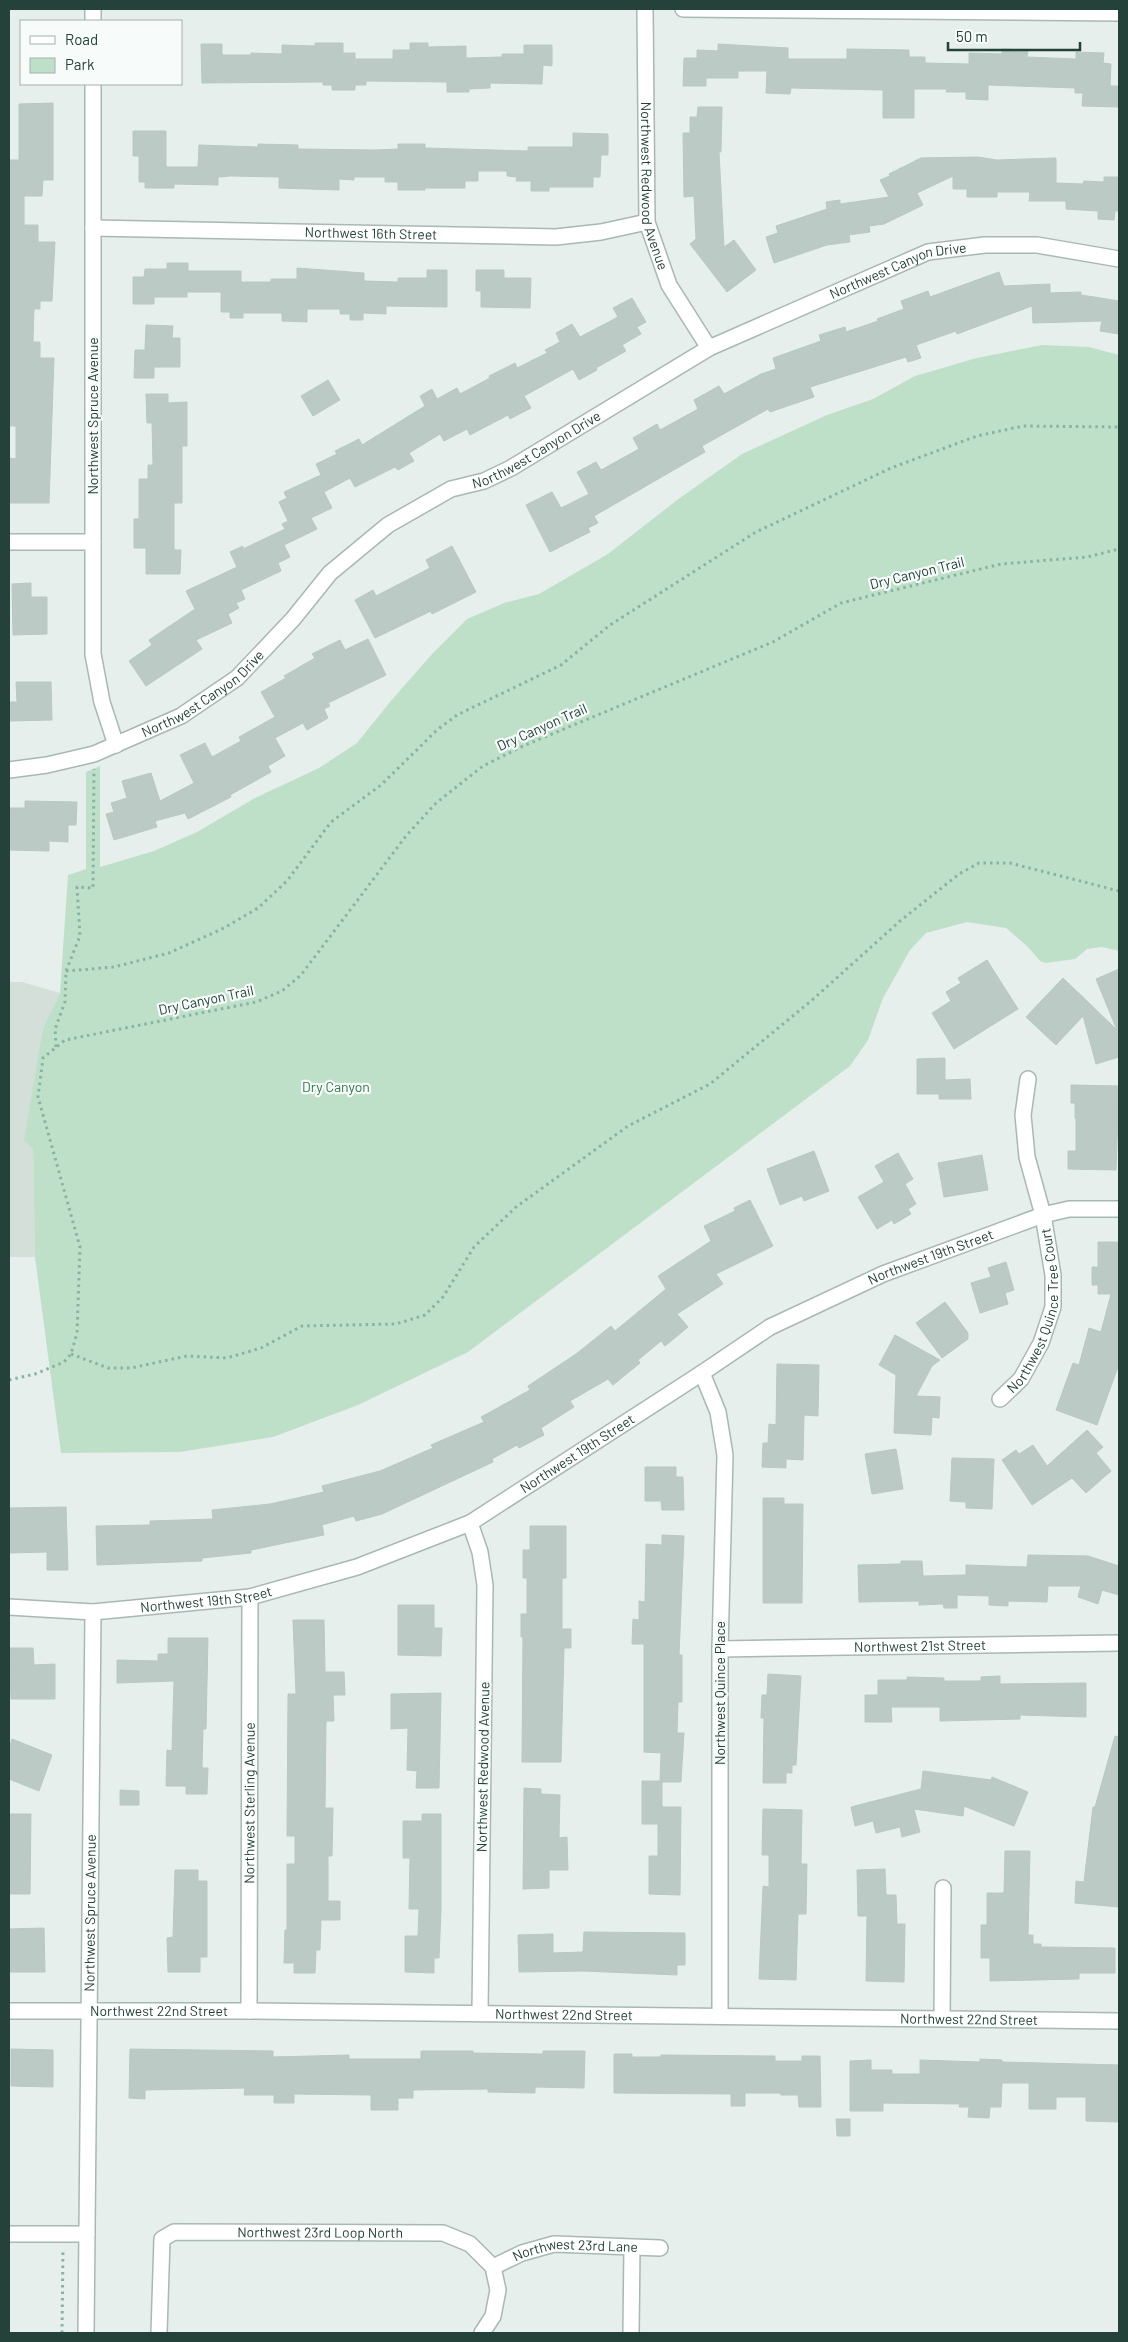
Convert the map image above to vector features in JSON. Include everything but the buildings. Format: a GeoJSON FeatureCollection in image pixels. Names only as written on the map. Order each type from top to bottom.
{"type":"FeatureCollection","features":[{"type":"Feature","properties":{"kind":"street","name":"Northwest Redwood Avenue"},"geometry":{"type":"LineString","coordinates":[[645,9],[647,222],[669,285],[710,348]]}},
{"type":"Feature","properties":{"kind":"street"},"geometry":{"type":"LineString","coordinates":[[683,9],[1119,13]]}},
{"type":"Feature","properties":{"kind":"street","name":"Northwest Spruce Avenue"},"geometry":{"type":"LineString","coordinates":[[93,85],[93,654],[102,702],[116,745]]}},
{"type":"Feature","properties":{"kind":"street","name":"Northwest 16th Street"},"geometry":{"type":"LineString","coordinates":[[93,228],[556,237],[601,232],[647,222]]}},
{"type":"Feature","properties":{"kind":"street","name":"Northwest Canyon Drive"},"geometry":{"type":"LineString","coordinates":[[9,770],[47,765],[94,754],[181,716],[237,678],[293,619],[330,573],[388,525],[451,489],[484,481],[511,468],[710,348],[928,252],[985,245],[1037,245],[1119,258]]}},
{"type":"Feature","properties":{"kind":"street"},"geometry":{"type":"LineString","coordinates":[[9,542],[93,542]]}},
{"type":"Feature","properties":{"kind":"street","name":"Northwest Quince Tree Court"},"geometry":{"type":"LineString","coordinates":[[1000,1400],[1021,1379],[1041,1343],[1054,1307],[1054,1275],[1043,1215],[1027,1157],[1022,1115],[1028,1079]]}},
{"type":"Feature","properties":{"kind":"street","name":"Northwest 19th Street"},"geometry":{"type":"LineString","coordinates":[[9,1607],[93,1612],[250,1597],[357,1567],[470,1523],[702,1374],[770,1327],[826,1299],[883,1274],[1043,1215],[1069,1209],[1119,1209]]}},
{"type":"Feature","properties":{"kind":"street","name":"Northwest Quince Place"},"geometry":{"type":"LineString","coordinates":[[702,1374],[718,1412],[724,1455],[720,1649],[720,2016]]}},
{"type":"Feature","properties":{"kind":"street","name":"Northwest Redwood Avenue"},"geometry":{"type":"LineString","coordinates":[[470,1523],[480,1552],[485,1585],[480,2013]]}},
{"type":"Feature","properties":{"kind":"street","name":"Northwest Sterling Avenue"},"geometry":{"type":"LineString","coordinates":[[248,2011],[250,1597]]}},
{"type":"Feature","properties":{"kind":"street","name":"Northwest Spruce Avenue"},"geometry":{"type":"LineString","coordinates":[[86,2333],[93,1612]]}},
{"type":"Feature","properties":{"kind":"street","name":"Northwest 21st Street"},"geometry":{"type":"LineString","coordinates":[[720,1649],[1119,1643]]}},
{"type":"Feature","properties":{"kind":"street"},"geometry":{"type":"LineString","coordinates":[[942,2018],[943,1888]]}},
{"type":"Feature","properties":{"kind":"street","name":"Northwest 22nd Street"},"geometry":{"type":"LineString","coordinates":[[9,2011],[480,2013],[1119,2021]]}},
{"type":"Feature","properties":{"kind":"street","name":"Northwest 23rd Loop North"},"geometry":{"type":"LineString","coordinates":[[159,2333],[162,2238],[174,2232],[443,2234],[470,2244],[492,2267]]}},
{"type":"Feature","properties":{"kind":"street"},"geometry":{"type":"LineString","coordinates":[[9,2234],[87,2234]]}},
{"type":"Feature","properties":{"kind":"street","name":"Northwest 23rd Lane"},"geometry":{"type":"LineString","coordinates":[[492,2267],[522,2253],[554,2244],[660,2248]]}},
{"type":"Feature","properties":{"kind":"street"},"geometry":{"type":"LineString","coordinates":[[631,2333],[632,2248]]}},
{"type":"Feature","properties":{"kind":"street"},"geometry":{"type":"LineString","coordinates":[[482,2333],[493,2316],[498,2290],[492,2267]]}},
{"type":"Feature","properties":{"kind":"path"},"geometry":{"type":"LineString","coordinates":[[66,971],[114,967],[169,953],[224,928],[258,908],[286,881],[331,822],[381,784],[436,730],[458,715],[561,665],[610,625],[756,532],[891,468],[977,436],[1023,426],[1119,426]]}},
{"type":"Feature","properties":{"kind":"path","name":"Dry Canyon Trail"},"geometry":{"type":"LineString","coordinates":[[71,1354],[77,1333],[80,1248],[38,1097],[43,1058],[65,1040],[256,1002],[282,990],[301,975],[406,836],[436,803],[482,766],[521,747],[773,642],[841,603],[1001,564],[1087,557],[1119,549]]}},
{"type":"Feature","properties":{"kind":"path"},"geometry":{"type":"LineString","coordinates":[[56,1048],[56,1029],[65,1002],[66,971],[80,936],[77,887],[94,888],[94,754]]}},
{"type":"Feature","properties":{"kind":"path"},"geometry":{"type":"LineString","coordinates":[[9,1380],[34,1374],[64,1362],[71,1354],[108,1368],[131,1368],[188,1356],[227,1358],[261,1348],[302,1326],[396,1324],[425,1315],[443,1297],[474,1248],[516,1208],[628,1126],[710,1084],[812,1001],[900,921],[958,874],[979,863],[1010,863],[1119,891]]}},
{"type":"Feature","properties":{"kind":"path"},"geometry":{"type":"LineString","coordinates":[[62,2333],[63,2234]]}},
{"type":"Feature","properties":{"kind":"shaded area"},"geometry":{"type":"Polygon","coordinates":[[[9,982],[22,982],[60,993],[43,1028],[33,1149],[35,1257],[9,1257],[9,982]]]}},
{"type":"Feature","properties":{"kind":"green space","name":"Dry Canyon"},"geometry":{"type":"Polygon","coordinates":[[[1042,345],[1089,347],[1119,355],[1119,951],[1102,947],[1087,949],[1075,959],[1046,963],[1040,961],[1027,946],[1006,928],[967,922],[926,933],[910,950],[883,998],[868,1040],[850,1066],[468,1352],[358,1405],[273,1437],[180,1452],[61,1453],[35,1257],[33,1149],[24,1140],[43,1028],[60,993],[68,875],[86,869],[86,772],[100,766],[100,867],[154,851],[197,832],[255,798],[319,768],[357,743],[432,654],[467,619],[504,603],[539,594],[608,554],[677,500],[742,454],[827,415],[873,399],[915,376],[977,358],[1042,345]]]}}]}
